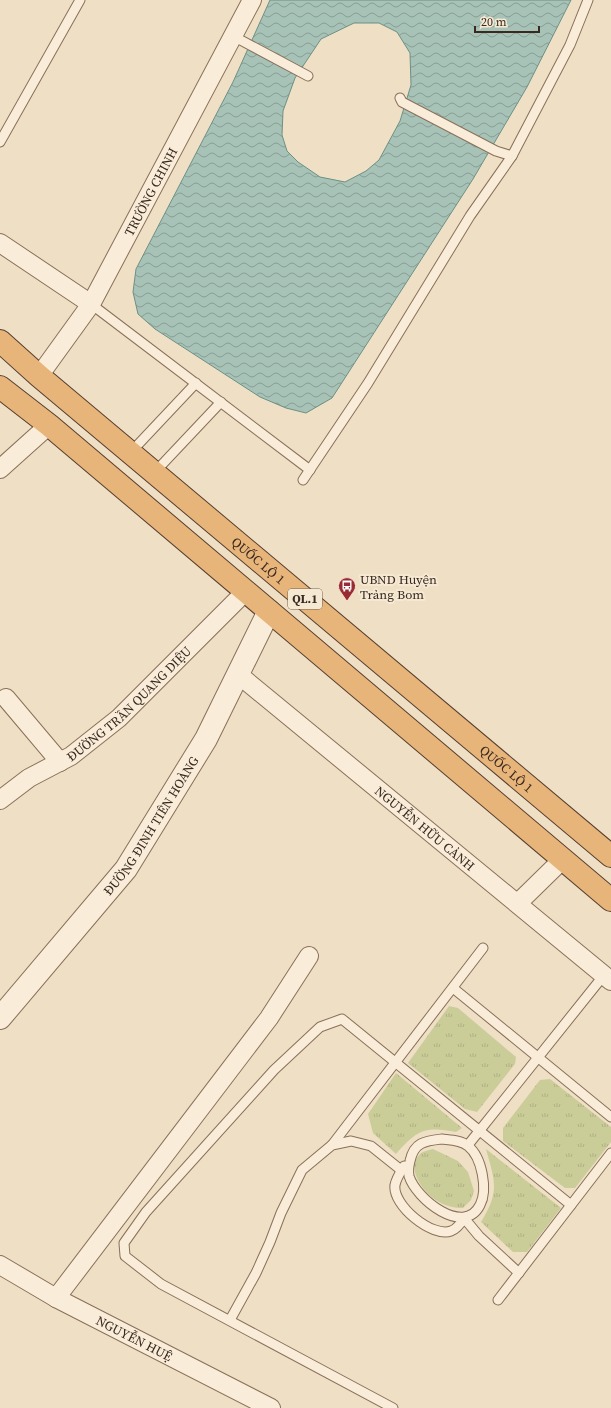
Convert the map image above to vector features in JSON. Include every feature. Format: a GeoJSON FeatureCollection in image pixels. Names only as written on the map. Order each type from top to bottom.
{"type":"FeatureCollection","features":[{"type":"Feature","properties":{"kind":"highway","name":"QUỐC LỘ 1"},"geometry":{"type":"LineString","coordinates":[[0,341],[154,473],[611,856]]}},
{"type":"Feature","properties":{"kind":"highway","name":"QL.1"},"geometry":{"type":"LineString","coordinates":[[0,387],[49,425],[611,900]]}},
{"type":"Feature","properties":{"kind":"street","name":"TRƯỜNG CHINH"},"geometry":{"type":"LineString","coordinates":[[39,376],[91,304],[240,40],[252,0]]}},
{"type":"Feature","properties":{"kind":"street"},"geometry":{"type":"LineString","coordinates":[[0,243],[91,304]]}},
{"type":"Feature","properties":{"kind":"street"},"geometry":{"type":"LineString","coordinates":[[0,469],[49,425]]}},
{"type":"Feature","properties":{"kind":"street","name":"ĐƯỜNG TRẦN QUANG DIỆU"},"geometry":{"type":"LineString","coordinates":[[0,800],[29,778],[71,756],[119,718],[246,591]]}},
{"type":"Feature","properties":{"kind":"street","name":"ĐƯỜNG ĐINH TIÊN HOÀNG"},"geometry":{"type":"LineString","coordinates":[[0,1018],[126,869],[206,739],[239,675],[269,611]]}},
{"type":"Feature","properties":{"kind":"street","name":"NGUYỄN HỮU CẢNH"},"geometry":{"type":"LineString","coordinates":[[239,675],[518,903],[609,975]]}},
{"type":"Feature","properties":{"kind":"street"},"geometry":{"type":"LineString","coordinates":[[6,698],[60,762]]}},
{"type":"Feature","properties":{"kind":"street"},"geometry":{"type":"LineString","coordinates":[[518,903],[563,860]]}},
{"type":"Feature","properties":{"kind":"street"},"geometry":{"type":"LineString","coordinates":[[56,1298],[269,1018],[308,956]]}},
{"type":"Feature","properties":{"kind":"street","name":"NGUYỄN HUỆ"},"geometry":{"type":"LineString","coordinates":[[0,1265],[56,1298],[271,1408]]}},
{"type":"Feature","properties":{"kind":"lane"},"geometry":{"type":"LineString","coordinates":[[0,142],[80,0]]}},
{"type":"Feature","properties":{"kind":"lane"},"geometry":{"type":"LineString","coordinates":[[304,480],[368,383],[470,216],[512,156],[570,45],[588,0]]}},
{"type":"Feature","properties":{"kind":"lane"},"geometry":{"type":"LineString","coordinates":[[240,40],[308,76]]}},
{"type":"Feature","properties":{"kind":"lane"},"geometry":{"type":"LineString","coordinates":[[401,100],[496,151],[512,156]]}},
{"type":"Feature","properties":{"kind":"lane"},"geometry":{"type":"LineString","coordinates":[[91,304],[310,470]]}},
{"type":"Feature","properties":{"kind":"lane"},"geometry":{"type":"LineString","coordinates":[[131,452],[196,383]]}},
{"type":"Feature","properties":{"kind":"lane"},"geometry":{"type":"LineString","coordinates":[[154,473],[221,402]]}},
{"type":"Feature","properties":{"kind":"lane"},"geometry":{"type":"LineString","coordinates":[[230,1320],[256,1273],[281,1213],[302,1170],[332,1145],[483,948]]}},
{"type":"Feature","properties":{"kind":"lane"},"geometry":{"type":"LineString","coordinates":[[468,1145],[539,1057],[609,975]]}},
{"type":"Feature","properties":{"kind":"lane"},"geometry":{"type":"LineString","coordinates":[[453,988],[611,1117]]}},
{"type":"Feature","properties":{"kind":"lane"},"geometry":{"type":"LineString","coordinates":[[393,1408],[161,1284],[126,1256],[124,1243],[146,1212],[268,1076],[320,1027],[342,1020],[396,1062],[571,1205]]}},
{"type":"Feature","properties":{"kind":"lane"},"geometry":{"type":"LineString","coordinates":[[442,1139],[454,1140],[468,1145],[479,1164],[485,1185],[482,1202],[479,1208],[472,1215],[464,1218],[452,1231],[439,1232],[425,1226],[402,1206],[396,1194],[395,1185],[401,1170],[413,1151],[421,1143],[442,1139]]}},
{"type":"Feature","properties":{"kind":"lane"},"geometry":{"type":"LineString","coordinates":[[332,1145],[351,1141],[371,1146],[401,1170]]}},
{"type":"Feature","properties":{"kind":"lane"},"geometry":{"type":"LineString","coordinates":[[413,1151],[409,1175],[419,1194],[441,1210],[464,1218],[479,1236],[518,1273]]}},
{"type":"Feature","properties":{"kind":"lane"},"geometry":{"type":"LineString","coordinates":[[498,1300],[611,1153]]}},
{"type":"Feature","properties":{"kind":"green space"},"geometry":{"type":"Polygon","coordinates":[[[449,1006],[458,1008],[516,1057],[515,1064],[477,1112],[465,1109],[408,1063],[449,1006]]]}},
{"type":"Feature","properties":{"kind":"green space"},"geometry":{"type":"Polygon","coordinates":[[[396,1073],[462,1128],[456,1132],[429,1130],[422,1132],[410,1140],[396,1154],[373,1133],[368,1114],[396,1073]]]}},
{"type":"Feature","properties":{"kind":"green space"},"geometry":{"type":"Polygon","coordinates":[[[550,1079],[611,1127],[611,1142],[575,1188],[565,1188],[503,1141],[503,1128],[540,1080],[550,1079]]]}},
{"type":"Feature","properties":{"kind":"green space"},"geometry":{"type":"Polygon","coordinates":[[[433,1149],[458,1161],[468,1172],[474,1191],[471,1200],[463,1208],[444,1205],[439,1202],[427,1193],[418,1180],[415,1173],[416,1159],[421,1153],[433,1149]]]}},
{"type":"Feature","properties":{"kind":"green space"},"geometry":{"type":"Polygon","coordinates":[[[486,1149],[561,1208],[527,1252],[513,1252],[481,1222],[491,1202],[494,1186],[492,1170],[486,1149]]]}},
{"type":"Feature","properties":{"kind":"water"},"geometry":{"type":"Polygon","coordinates":[[[270,0],[571,0],[527,87],[473,179],[332,398],[306,413],[286,408],[260,397],[155,329],[138,314],[133,292],[136,269],[233,82],[270,0]],[[354,23],[321,39],[295,78],[283,111],[282,135],[287,151],[298,162],[320,177],[345,182],[366,171],[379,160],[400,121],[411,85],[410,53],[397,32],[379,23],[354,23]]]}},
{"type":"Feature","properties":{"kind":"place","name":"UBND Huyện Trảng Bom"},"geometry":{"type":"Point","coordinates":[347,601]}}]}
